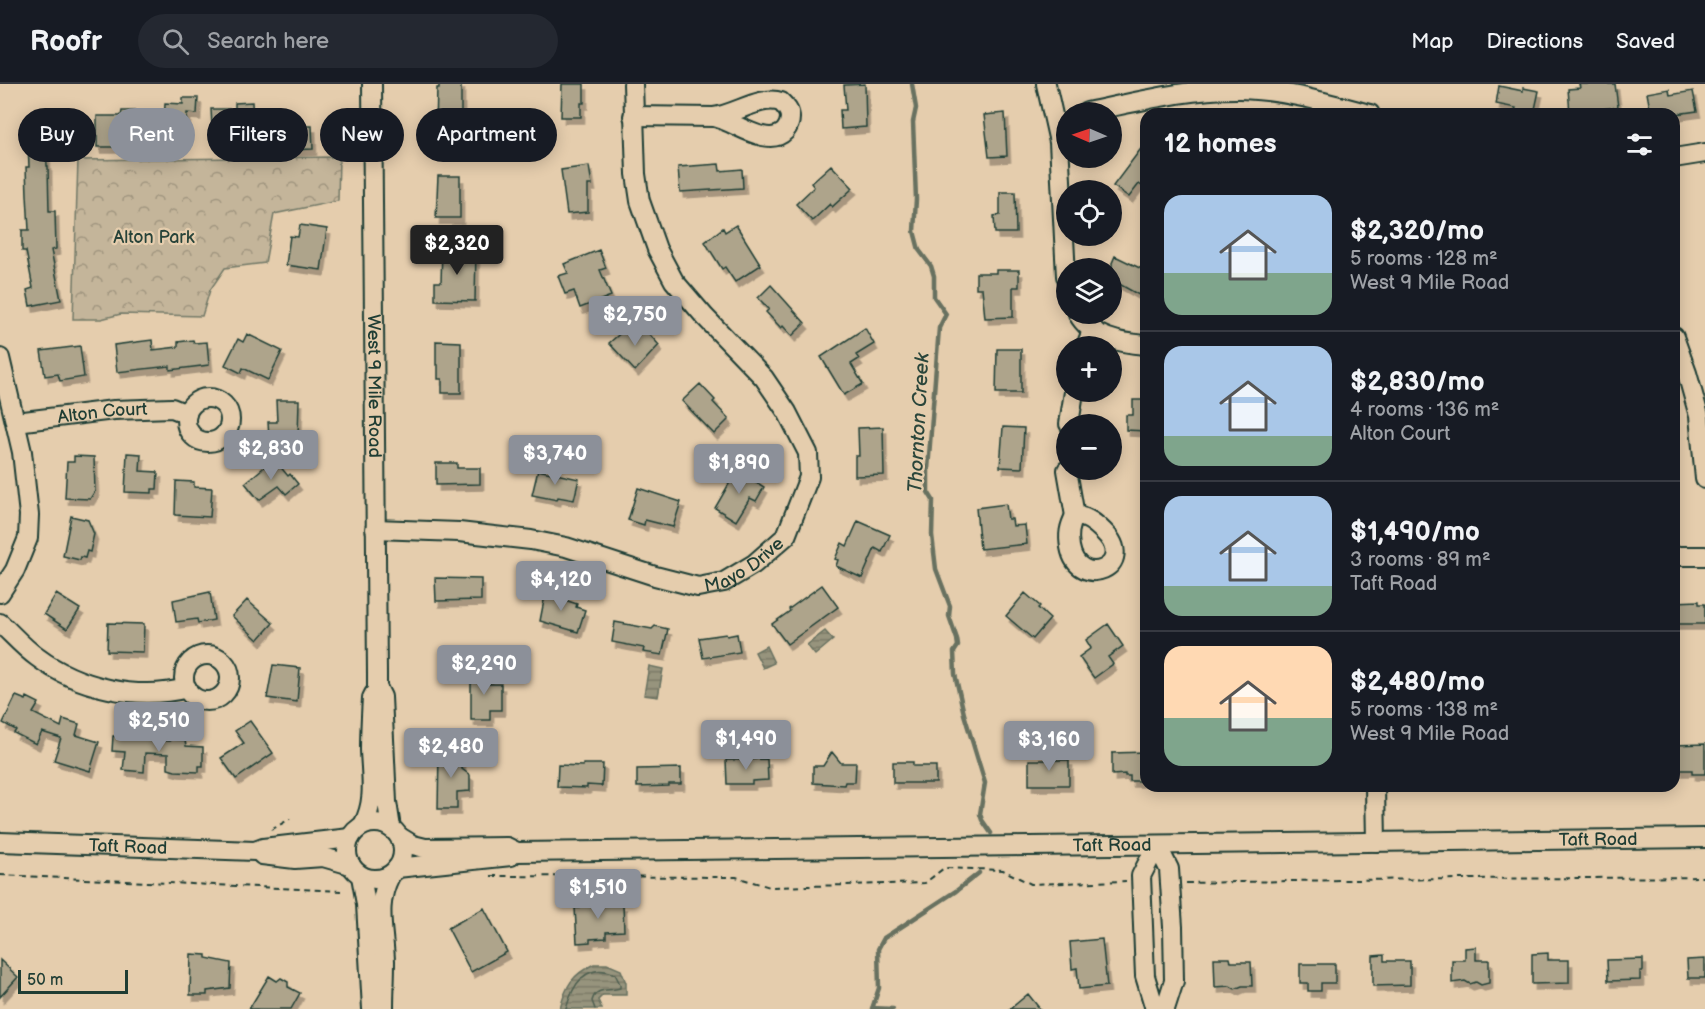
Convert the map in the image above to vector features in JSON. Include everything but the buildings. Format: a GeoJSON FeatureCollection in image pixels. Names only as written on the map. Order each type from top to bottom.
{"type":"FeatureCollection","features":[{"type":"Feature","properties":{"kind":"street","name":"West 9 Mile Road"},"geometry":{"type":"LineString","coordinates":[[363,825],[372,801],[371,707],[377,687],[372,84]]}},
{"type":"Feature","properties":{"kind":"street","name":"Mayo Drive"},"geometry":{"type":"LineString","coordinates":[[375,529],[459,532],[531,540],[566,547],[637,571],[698,587],[724,582],[754,564],[786,536],[809,477],[808,453],[788,412],[764,378],[674,281],[657,249],[640,201],[634,158],[633,84]]}},
{"type":"Feature","properties":{"kind":"street"},"geometry":{"type":"LineString","coordinates":[[1046,84],[1056,107]]}},
{"type":"Feature","properties":{"kind":"street"},"geometry":{"type":"LineString","coordinates":[[1122,105],[1215,90],[1242,89],[1310,99],[1346,108]]}},
{"type":"Feature","properties":{"kind":"street"},"geometry":{"type":"LineString","coordinates":[[633,116],[714,117]]}},
{"type":"Feature","properties":{"kind":"street"},"geometry":{"type":"LineString","coordinates":[[1680,157],[1705,153]]}},
{"type":"Feature","properties":{"kind":"street"},"geometry":{"type":"LineString","coordinates":[[1060,168],[1065,258]]}},
{"type":"Feature","properties":{"kind":"street"},"geometry":{"type":"LineString","coordinates":[[1087,324],[1102,337],[1140,344]]}},
{"type":"Feature","properties":{"kind":"street"},"geometry":{"type":"LineString","coordinates":[[1089,336],[1092,328]]}},
{"type":"Feature","properties":{"kind":"street"},"geometry":{"type":"LineString","coordinates":[[1680,354],[1699,416],[1705,479]]}},
{"type":"Feature","properties":{"kind":"street"},"geometry":{"type":"LineString","coordinates":[[0,358],[16,422],[27,482],[28,538],[15,570],[0,593]]}},
{"type":"Feature","properties":{"kind":"street","name":"Alton Court"},"geometry":{"type":"LineString","coordinates":[[16,422],[114,410],[172,408],[187,414]]}},
{"type":"Feature","properties":{"kind":"street"},"geometry":{"type":"LineString","coordinates":[[1069,480],[1075,516]]}},
{"type":"Feature","properties":{"kind":"street"},"geometry":{"type":"LineString","coordinates":[[1680,556],[1705,556],[1705,543]]}},
{"type":"Feature","properties":{"kind":"street"},"geometry":{"type":"LineString","coordinates":[[0,623],[37,657],[64,673],[100,687],[145,694],[187,688]]}},
{"type":"Feature","properties":{"kind":"street","name":"West 9 Mile Road"},"geometry":{"type":"LineString","coordinates":[[377,687],[382,697],[387,802],[396,832]]}},
{"type":"Feature","properties":{"kind":"street"},"geometry":{"type":"LineString","coordinates":[[1375,792],[1376,842]]}},
{"type":"Feature","properties":{"kind":"street"},"geometry":{"type":"LineString","coordinates":[[372,1009],[366,904],[356,870],[347,856],[350,838],[363,825],[382,824],[396,832],[402,855],[384,888],[380,903],[385,961],[384,1009]]}},
{"type":"Feature","properties":{"kind":"street","name":"Taft Road"},"geometry":{"type":"LineString","coordinates":[[396,832],[413,845],[424,848],[507,847],[517,852],[1705,838]]}},
{"type":"Feature","properties":{"kind":"street","name":"Taft Road"},"geometry":{"type":"LineString","coordinates":[[0,842],[255,851],[263,848],[350,838]]}},
{"type":"Feature","properties":{"kind":"street"},"geometry":{"type":"LineString","coordinates":[[1155,1009],[1145,976],[1141,876],[1157,845]]}},
{"type":"Feature","properties":{"kind":"street"},"geometry":{"type":"LineString","coordinates":[[1157,845],[1169,869],[1170,883],[1174,981],[1165,1009]]}},
{"type":"Feature","properties":{"kind":"street","name":"Taft Road"},"geometry":{"type":"LineString","coordinates":[[255,851],[264,856],[295,859],[323,857],[356,870]]}},
{"type":"Feature","properties":{"kind":"street","name":"Taft Road"},"geometry":{"type":"LineString","coordinates":[[394,872],[508,858],[517,852]]}},
{"type":"Feature","properties":{"kind":"street"},"geometry":{"type":"LineString","coordinates":[[356,870],[380,879],[394,872]]}},
{"type":"Feature","properties":{"kind":"path"},"geometry":{"type":"LineString","coordinates":[[489,876],[736,877],[770,887],[925,883],[944,868],[1003,870],[1031,884],[1141,881]]}},
{"type":"Feature","properties":{"kind":"path"},"geometry":{"type":"LineString","coordinates":[[0,875],[341,891]]}},
{"type":"Feature","properties":{"kind":"path"},"geometry":{"type":"LineString","coordinates":[[1170,883],[1357,879],[1705,877]]}},
{"type":"Feature","properties":{"kind":"green space","name":"Alton Park"},"geometry":{"type":"Polygon","coordinates":[[[308,157],[320,157],[320,162],[339,162],[338,201],[274,214],[265,263],[225,268],[210,290],[202,316],[121,314],[101,319],[73,319],[78,162],[108,160],[108,162],[195,162],[195,159],[207,159],[207,162],[308,162],[308,157]]]}},
{"type":"Feature","properties":{"kind":"water"},"geometry":{"type":"Polygon","coordinates":[[[825,631],[833,640],[815,655],[807,645],[825,631]]]}},
{"type":"Feature","properties":{"kind":"water"},"geometry":{"type":"Polygon","coordinates":[[[766,646],[774,663],[763,668],[755,652],[766,646]]]}},
{"type":"Feature","properties":{"kind":"water"},"geometry":{"type":"Polygon","coordinates":[[[649,666],[663,669],[658,697],[644,695],[649,666]]]}},
{"type":"Feature","properties":{"kind":"water"},"geometry":{"type":"Polygon","coordinates":[[[594,964],[607,964],[621,970],[626,983],[626,995],[603,995],[598,1000],[602,1009],[560,1009],[571,982],[580,972],[594,964]]]}},
{"type":"Feature","properties":{"kind":"waterway","name":"Thornton Creek"},"geometry":{"type":"LineString","coordinates":[[912,84],[916,108],[913,122],[916,199],[914,231],[919,250],[931,266],[934,276],[934,297],[946,314],[939,328],[928,469],[928,492],[933,500],[932,535],[936,569],[950,606],[949,616],[957,639],[958,646],[954,652],[955,674],[964,714],[985,783],[980,814],[991,833]]}},
{"type":"Feature","properties":{"kind":"waterway","name":"Thornton Creek"},"geometry":{"type":"LineString","coordinates":[[872,1009],[879,988],[878,949],[884,938],[956,891],[979,873]]}},
{"type":"Feature","properties":{"kind":"waterway"},"geometry":{"type":"LineString","coordinates":[[872,1008],[893,1009]]}}]}
